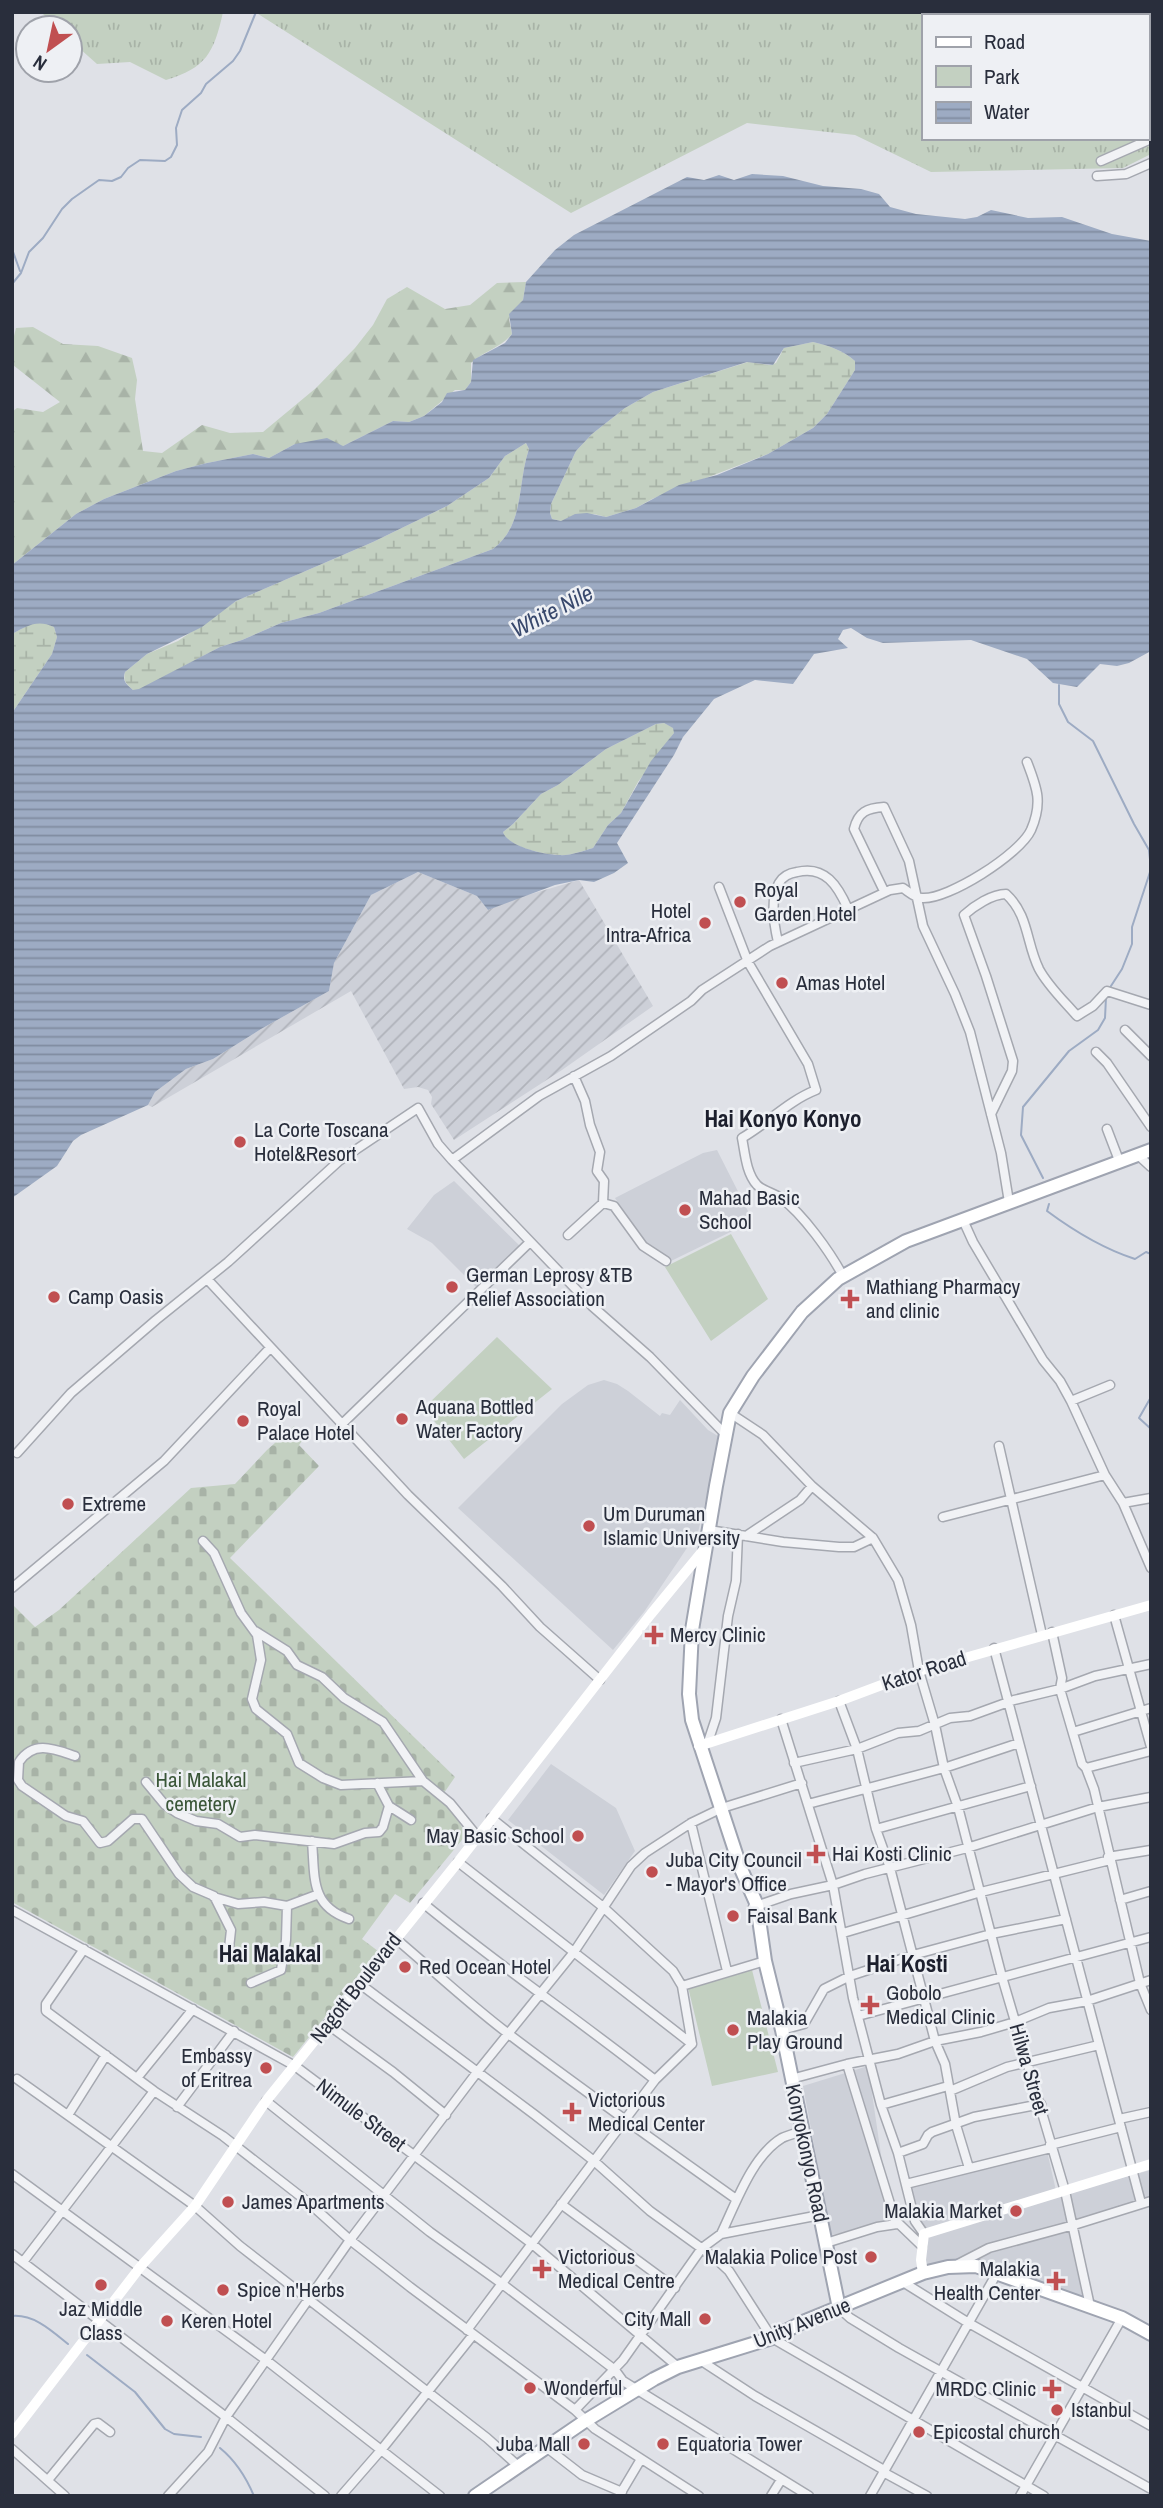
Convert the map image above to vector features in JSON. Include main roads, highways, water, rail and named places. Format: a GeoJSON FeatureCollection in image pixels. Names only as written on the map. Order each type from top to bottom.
{"type":"FeatureCollection","features":[{"type":"Feature","properties":{"kind":"main road","name":"Konyokonyo Road"},"geometry":{"type":"LineString","coordinates":[[839,2308],[755,1906],[741,1869],[704,1744],[692,1720],[689,1694],[690,1655],[730,1413],[753,1376],[802,1312],[843,1276],[905,1241],[1053,1184],[1145,1153]]}},
{"type":"Feature","properties":{"kind":"main road","name":"Unity Avenue"},"geometry":{"type":"LineString","coordinates":[[475,2496],[585,2421],[678,2367],[772,2338],[923,2273],[956,2265],[976,2266],[997,2273],[1122,2318],[1151,2334]]}},
{"type":"Feature","properties":{"kind":"water","name":"White Nile"},"geometry":{"type":"Polygon","coordinates":[[[752,174],[783,176],[823,186],[861,189],[879,194],[890,207],[916,214],[965,219],[991,210],[1028,218],[1062,217],[1112,234],[1151,241],[1151,651],[1129,663],[1117,666],[1100,664],[1077,687],[1053,683],[1027,659],[971,640],[883,643],[867,638],[851,628],[843,630],[838,639],[848,648],[814,654],[793,684],[755,680],[714,699],[683,737],[617,843],[628,863],[614,873],[594,882],[579,880],[555,885],[488,910],[477,896],[418,872],[371,895],[334,963],[329,991],[213,1059],[186,1069],[155,1092],[148,1105],[81,1135],[73,1141],[57,1166],[12,1198],[12,713],[52,654],[57,637],[54,627],[42,624],[27,626],[12,634],[12,565],[76,514],[104,499],[176,471],[253,454],[269,458],[295,444],[327,438],[343,446],[393,421],[409,422],[424,416],[442,402],[447,393],[465,390],[471,382],[473,360],[505,343],[512,334],[509,314],[523,300],[526,282],[555,250],[574,235],[687,177],[704,180],[719,175],[734,180],[752,174]],[[813,342],[784,348],[773,365],[747,362],[653,392],[625,408],[592,434],[576,451],[551,504],[552,519],[561,521],[575,514],[587,513],[606,517],[636,508],[679,485],[717,475],[768,454],[813,428],[827,414],[855,370],[855,361],[836,349],[813,342]],[[526,443],[505,456],[489,478],[447,506],[373,542],[236,601],[202,627],[147,654],[125,672],[125,682],[133,690],[139,689],[220,647],[493,549],[503,539],[515,516],[529,449],[526,443]],[[664,723],[656,724],[606,749],[558,785],[541,794],[503,832],[506,837],[527,849],[552,855],[568,855],[593,848],[608,825],[621,813],[651,761],[674,733],[673,728],[664,723]]]}},
{"type":"Feature","properties":{"kind":"waterway"},"geometry":{"type":"LineString","coordinates":[[12,284],[21,273],[29,252],[72,199],[99,180],[112,181],[121,177],[140,160],[165,161],[171,157],[177,145],[176,128],[182,110],[201,93],[206,84],[233,61],[256,12]]}},
{"type":"Feature","properties":{"kind":"waterway"},"geometry":{"type":"LineString","coordinates":[[12,249],[20,271]]}},
{"type":"Feature","properties":{"kind":"waterway"},"geometry":{"type":"LineString","coordinates":[[1059,685],[1059,704],[1068,722],[1093,741],[1149,850],[1151,869],[1132,927],[1132,944],[1122,969],[1109,989]]}},
{"type":"Feature","properties":{"kind":"waterway"},"geometry":{"type":"LineString","coordinates":[[1043,1178],[1021,1135],[1023,1107],[1069,1051],[1098,1030],[1105,1018],[1106,997]]}},
{"type":"Feature","properties":{"kind":"waterway"},"geometry":{"type":"LineString","coordinates":[[1049,1204],[1047,1211],[1101,1245],[1135,1259],[1146,1252],[1151,1254]]}},
{"type":"Feature","properties":{"kind":"waterway"},"geometry":{"type":"LineString","coordinates":[[1151,1397],[1139,1418],[1151,1429]]}},
{"type":"Feature","properties":{"kind":"waterway"},"geometry":{"type":"LineString","coordinates":[[12,2316],[35,2321],[68,2344]]}},
{"type":"Feature","properties":{"kind":"waterway"},"geometry":{"type":"LineString","coordinates":[[87,2355],[135,2392],[165,2429],[174,2434],[201,2437]]}},
{"type":"Feature","properties":{"kind":"waterway"},"geometry":{"type":"LineString","coordinates":[[220,2448],[240,2470],[254,2496]]}},
{"type":"Feature","properties":{"kind":"place","name":"Royal Garden Hotel"},"geometry":{"type":"Point","coordinates":[740,902]}},
{"type":"Feature","properties":{"kind":"place","name":"Hotel Intra-Africa"},"geometry":{"type":"Point","coordinates":[705,923]}},
{"type":"Feature","properties":{"kind":"place","name":"Amas Hotel"},"geometry":{"type":"Point","coordinates":[782,983]}},
{"type":"Feature","properties":{"kind":"place","name":"La Corte Toscana Hotel&Resort"},"geometry":{"type":"Point","coordinates":[240,1142]}},
{"type":"Feature","properties":{"kind":"place","name":"Mahad Basic School"},"geometry":{"type":"Point","coordinates":[685,1210]}},
{"type":"Feature","properties":{"kind":"place","name":"German Leprosy &TB Relief Association"},"geometry":{"type":"Point","coordinates":[452,1287]}},
{"type":"Feature","properties":{"kind":"place","name":"Camp Oasis"},"geometry":{"type":"Point","coordinates":[54,1297]}},
{"type":"Feature","properties":{"kind":"place","name":"Mathiang Pharmacy and clinic"},"geometry":{"type":"Point","coordinates":[850,1299]}},
{"type":"Feature","properties":{"kind":"place","name":"Aquana Bottled Water Factory"},"geometry":{"type":"Point","coordinates":[402,1419]}},
{"type":"Feature","properties":{"kind":"place","name":"Royal Palace Hotel"},"geometry":{"type":"Point","coordinates":[243,1421]}},
{"type":"Feature","properties":{"kind":"place","name":"Extreme"},"geometry":{"type":"Point","coordinates":[68,1504]}},
{"type":"Feature","properties":{"kind":"place","name":"Um Duruman Islamic University"},"geometry":{"type":"Point","coordinates":[589,1526]}},
{"type":"Feature","properties":{"kind":"place","name":"Mercy Clinic"},"geometry":{"type":"Point","coordinates":[654,1635]}},
{"type":"Feature","properties":{"kind":"place","name":"May Basic School"},"geometry":{"type":"Point","coordinates":[578,1836]}},
{"type":"Feature","properties":{"kind":"place","name":"Hai Kosti Clinic"},"geometry":{"type":"Point","coordinates":[816,1854]}},
{"type":"Feature","properties":{"kind":"place","name":"Juba City Council - Mayor's Office"},"geometry":{"type":"Point","coordinates":[652,1872]}},
{"type":"Feature","properties":{"kind":"place","name":"Faisal Bank"},"geometry":{"type":"Point","coordinates":[733,1916]}},
{"type":"Feature","properties":{"kind":"place","name":"Red Ocean Hotel"},"geometry":{"type":"Point","coordinates":[405,1967]}},
{"type":"Feature","properties":{"kind":"place","name":"Gobolo Medical Clinic"},"geometry":{"type":"Point","coordinates":[870,2005]}},
{"type":"Feature","properties":{"kind":"place","name":"Malakia Play Ground"},"geometry":{"type":"Point","coordinates":[733,2030]}},
{"type":"Feature","properties":{"kind":"place","name":"Embassy of Eritrea"},"geometry":{"type":"Point","coordinates":[266,2068]}},
{"type":"Feature","properties":{"kind":"place","name":"Victorious Medical Center"},"geometry":{"type":"Point","coordinates":[572,2112]}},
{"type":"Feature","properties":{"kind":"place","name":"James Apartments"},"geometry":{"type":"Point","coordinates":[228,2202]}},
{"type":"Feature","properties":{"kind":"place","name":"Malakia Market"},"geometry":{"type":"Point","coordinates":[1016,2211]}},
{"type":"Feature","properties":{"kind":"place","name":"Malakia Police Post"},"geometry":{"type":"Point","coordinates":[871,2257]}},
{"type":"Feature","properties":{"kind":"place","name":"Victorious Medical Centre"},"geometry":{"type":"Point","coordinates":[542,2269]}},
{"type":"Feature","properties":{"kind":"place","name":"Malakia Health Center"},"geometry":{"type":"Point","coordinates":[1056,2281]}},
{"type":"Feature","properties":{"kind":"place","name":"Jaz Middle Class"},"geometry":{"type":"Point","coordinates":[101,2285]}},
{"type":"Feature","properties":{"kind":"place","name":"Spice n'Herbs"},"geometry":{"type":"Point","coordinates":[223,2290]}},
{"type":"Feature","properties":{"kind":"place","name":"City Mall"},"geometry":{"type":"Point","coordinates":[705,2319]}},
{"type":"Feature","properties":{"kind":"place","name":"Keren Hotel"},"geometry":{"type":"Point","coordinates":[167,2321]}},
{"type":"Feature","properties":{"kind":"place","name":"Wonderful"},"geometry":{"type":"Point","coordinates":[530,2388]}},
{"type":"Feature","properties":{"kind":"place","name":"MRDC Clinic"},"geometry":{"type":"Point","coordinates":[1052,2389]}},
{"type":"Feature","properties":{"kind":"place","name":"Istanbul"},"geometry":{"type":"Point","coordinates":[1057,2410]}},
{"type":"Feature","properties":{"kind":"place","name":"Epicostal church"},"geometry":{"type":"Point","coordinates":[919,2432]}},
{"type":"Feature","properties":{"kind":"place","name":"Juba Mall"},"geometry":{"type":"Point","coordinates":[584,2444]}},
{"type":"Feature","properties":{"kind":"place","name":"Equatoria Tower"},"geometry":{"type":"Point","coordinates":[663,2444]}},
{"type":"Feature","properties":{"kind":"district","name":"Hai Konyo Konyo"},"geometry":{"type":"Point","coordinates":[783,1119]}},
{"type":"Feature","properties":{"kind":"district","name":"Hai Malakal"},"geometry":{"type":"Point","coordinates":[270,1954]}},
{"type":"Feature","properties":{"kind":"district","name":"Hai Kosti"},"geometry":{"type":"Point","coordinates":[907,1964]}},
{"type":"Feature","properties":{"kind":"park label","name":"Hai Malakal cemetery"},"geometry":{"type":"Point","coordinates":[201,1792]}}]}
